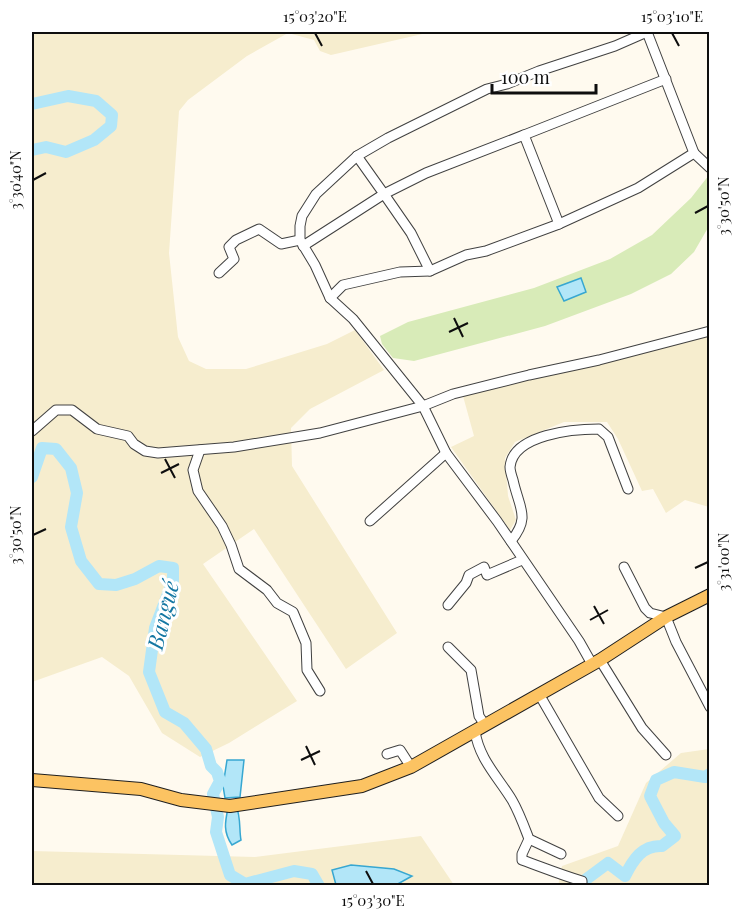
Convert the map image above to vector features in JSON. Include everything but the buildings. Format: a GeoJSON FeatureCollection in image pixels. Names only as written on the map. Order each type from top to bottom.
{"type":"FeatureCollection","features":[{"type":"Feature","properties":{"kind":"main road"},"geometry":{"type":"LineString","coordinates":[[32,780],[141,789],[180,800],[230,806],[362,786],[411,767],[596,662],[666,617],[709,597]]}},
{"type":"Feature","properties":{"kind":"street"},"geometry":{"type":"LineString","coordinates":[[666,755],[642,728],[522,560],[511,541],[446,453],[423,406],[353,320],[330,298],[315,265],[301,243],[302,216],[316,194],[357,156],[388,138],[470,96],[615,46],[647,32],[694,153],[710,168]]}},
{"type":"Feature","properties":{"kind":"street"},"geometry":{"type":"LineString","coordinates":[[219,273],[234,259],[229,247],[236,240],[259,229],[281,244],[301,243],[384,194],[426,173],[666,79]]}},
{"type":"Feature","properties":{"kind":"street"},"geometry":{"type":"LineString","coordinates":[[525,135],[559,224]]}},
{"type":"Feature","properties":{"kind":"street"},"geometry":{"type":"LineString","coordinates":[[330,298],[343,285],[400,272],[430,271],[466,255],[486,251],[559,224],[638,188],[694,153]]}},
{"type":"Feature","properties":{"kind":"street"},"geometry":{"type":"LineString","coordinates":[[357,156],[411,233],[430,271]]}},
{"type":"Feature","properties":{"kind":"street"},"geometry":{"type":"LineString","coordinates":[[32,430],[56,410],[72,410],[97,429],[128,436],[134,444],[145,451],[158,453],[200,450],[320,433],[423,406],[453,394],[710,331]]}},
{"type":"Feature","properties":{"kind":"street"},"geometry":{"type":"LineString","coordinates":[[511,541],[522,528],[522,514],[510,466],[518,450],[538,439],[560,431],[599,429],[608,437],[628,489]]}},
{"type":"Feature","properties":{"kind":"street"},"geometry":{"type":"LineString","coordinates":[[200,450],[193,470],[198,490],[222,526],[239,569],[267,590],[278,603],[293,612],[306,643],[307,670],[320,691]]}},
{"type":"Feature","properties":{"kind":"street"},"geometry":{"type":"LineString","coordinates":[[370,521],[446,453]]}},
{"type":"Feature","properties":{"kind":"street"},"geometry":{"type":"LineString","coordinates":[[448,605],[469,575],[484,567],[487,575],[522,560]]}},
{"type":"Feature","properties":{"kind":"street"},"geometry":{"type":"LineString","coordinates":[[624,567],[645,608],[650,613],[666,617],[676,642],[710,707]]}},
{"type":"Feature","properties":{"kind":"street"},"geometry":{"type":"LineString","coordinates":[[448,647],[471,670],[480,728],[477,743],[495,777],[512,800],[529,839],[561,854]]}},
{"type":"Feature","properties":{"kind":"street"},"geometry":{"type":"LineString","coordinates":[[539,694],[599,798],[618,816]]}},
{"type":"Feature","properties":{"kind":"street"},"geometry":{"type":"LineString","coordinates":[[387,754],[400,750],[411,767]]}},
{"type":"Feature","properties":{"kind":"street"},"geometry":{"type":"LineString","coordinates":[[529,839],[522,854],[522,860],[582,881],[582,885]]}},
{"type":"Feature","properties":{"kind":"shaded area"},"geometry":{"type":"Polygon","coordinates":[[[32,32],[431,32],[331,55],[320,51],[314,40],[288,33],[247,56],[188,100],[179,111],[169,253],[178,337],[189,361],[206,369],[246,369],[327,344],[355,330],[384,370],[310,409],[291,428],[292,466],[397,633],[346,669],[254,529],[203,564],[297,701],[229,743],[200,757],[162,733],[129,676],[102,657],[32,682],[32,32]]]}},
{"type":"Feature","properties":{"kind":"shaded area"},"geometry":{"type":"Polygon","coordinates":[[[709,329],[709,507],[685,500],[666,513],[653,489],[642,491],[618,439],[607,422],[564,422],[515,442],[505,458],[508,496],[516,520],[510,530],[451,447],[474,436],[463,396],[709,329]]]}},
{"type":"Feature","properties":{"kind":"shaded area"},"geometry":{"type":"Polygon","coordinates":[[[709,749],[709,885],[558,886],[562,866],[618,846],[646,783],[681,753],[709,749]]]}},
{"type":"Feature","properties":{"kind":"shaded area"},"geometry":{"type":"Polygon","coordinates":[[[421,836],[454,885],[32,886],[32,851],[255,857],[421,836]]]}},
{"type":"Feature","properties":{"kind":"green space"},"geometry":{"type":"Polygon","coordinates":[[[709,175],[709,226],[694,252],[671,274],[631,294],[545,326],[414,361],[393,358],[382,344],[380,336],[408,322],[534,288],[610,259],[652,235],[691,198],[709,175]]]}},
{"type":"Feature","properties":{"kind":"water"},"geometry":{"type":"Polygon","coordinates":[[[581,278],[586,292],[564,301],[557,287],[581,278]]]}},
{"type":"Feature","properties":{"kind":"water"},"geometry":{"type":"Polygon","coordinates":[[[227,760],[244,760],[240,797],[225,798],[223,786],[227,760]]]}},
{"type":"Feature","properties":{"kind":"water"},"geometry":{"type":"Polygon","coordinates":[[[236,806],[239,814],[241,840],[232,845],[227,836],[226,822],[228,808],[236,806]]]}},
{"type":"Feature","properties":{"kind":"water"},"geometry":{"type":"Polygon","coordinates":[[[351,865],[394,869],[412,876],[396,885],[336,885],[332,870],[351,865]]]}},
{"type":"Feature","properties":{"kind":"waterway","name":"Bangué"},"geometry":{"type":"LineString","coordinates":[[32,104],[68,96],[96,101],[112,115],[111,126],[94,140],[66,152],[46,147],[32,150]]}},
{"type":"Feature","properties":{"kind":"waterway","name":"Bangué"},"geometry":{"type":"LineString","coordinates":[[32,477],[42,448],[56,449],[71,468],[77,493],[71,527],[81,561],[99,584],[116,585],[135,579],[159,566],[173,568],[173,581],[155,628],[149,672],[165,712],[184,723],[206,749],[211,766],[217,772],[220,781],[213,794],[218,817],[216,832],[230,875],[245,884],[294,871],[312,874],[319,886]]}},
{"type":"Feature","properties":{"kind":"waterway","name":"Bangué"},"geometry":{"type":"LineString","coordinates":[[577,886],[608,863],[625,876],[639,855],[649,848],[662,846],[675,836],[664,823],[650,796],[656,780],[674,772],[705,777],[710,774]]}}]}
